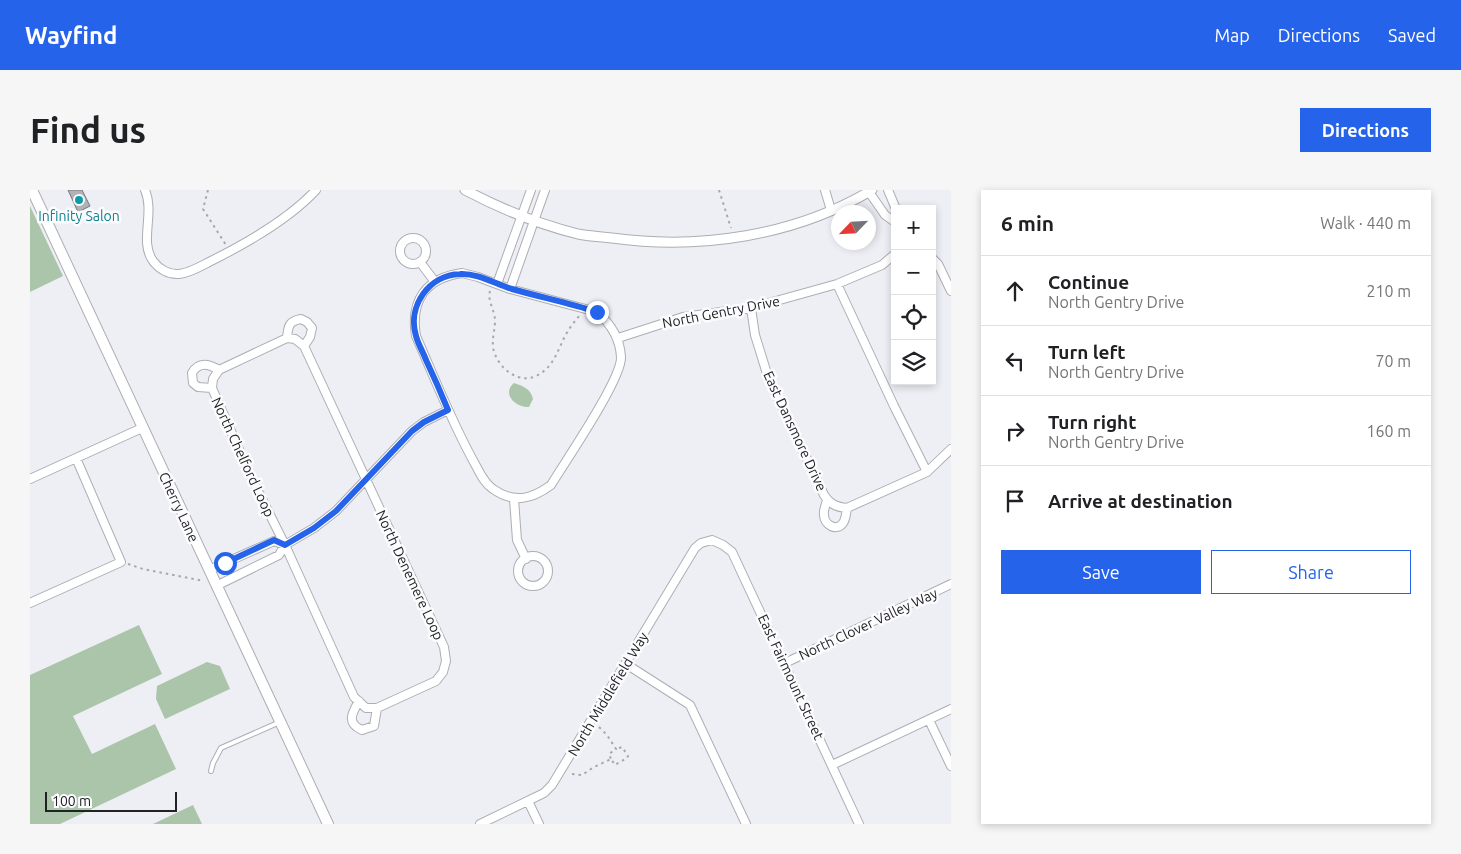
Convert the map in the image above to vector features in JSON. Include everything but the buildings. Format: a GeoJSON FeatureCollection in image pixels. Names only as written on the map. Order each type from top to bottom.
{"type":"FeatureCollection","features":[{"type":"Feature","properties":{"kind":"main road","name":"Cherry Lane"},"geometry":{"type":"LineString","coordinates":[[32,190],[328,824]]}},
{"type":"Feature","properties":{"kind":"street"},"geometry":{"type":"LineString","coordinates":[[145,190],[149,200],[146,246],[149,254],[161,269],[178,274],[192,271],[253,238],[306,200],[316,190]]}},
{"type":"Feature","properties":{"kind":"street"},"geometry":{"type":"LineString","coordinates":[[465,190],[521,217],[580,234],[637,242],[689,243],[756,234],[790,226],[831,210],[825,190]]}},
{"type":"Feature","properties":{"kind":"street"},"geometry":{"type":"LineString","coordinates":[[497,284],[531,190]]}},
{"type":"Feature","properties":{"kind":"street"},"geometry":{"type":"LineString","coordinates":[[510,289],[545,190]]}},
{"type":"Feature","properties":{"kind":"street"},"geometry":{"type":"LineString","coordinates":[[888,190],[894,205]]}},
{"type":"Feature","properties":{"kind":"street"},"geometry":{"type":"LineString","coordinates":[[841,205],[870,191],[885,215],[891,219]]}},
{"type":"Feature","properties":{"kind":"street","name":"North Gentry Drive"},"geometry":{"type":"LineString","coordinates":[[618,338],[683,317],[751,308],[837,284],[882,265],[891,257]]}},
{"type":"Feature","properties":{"kind":"street"},"geometry":{"type":"LineString","coordinates":[[420,262],[435,282]]}},
{"type":"Feature","properties":{"kind":"street"},"geometry":{"type":"LineString","coordinates":[[936,262],[951,291]]}},
{"type":"Feature","properties":{"kind":"street"},"geometry":{"type":"LineString","coordinates":[[462,273],[497,284],[597,312],[607,320],[618,338],[621,359],[609,391],[552,485],[539,494],[528,498],[514,499],[493,489],[485,482],[448,410],[416,336],[414,322],[417,303],[423,293],[435,282],[450,275],[462,273]]}},
{"type":"Feature","properties":{"kind":"street"},"geometry":{"type":"LineString","coordinates":[[837,284],[927,472]]}},
{"type":"Feature","properties":{"kind":"street","name":"East Dansmore Drive"},"geometry":{"type":"LineString","coordinates":[[751,308],[755,335],[768,377],[827,500],[837,508],[847,508]]}},
{"type":"Feature","properties":{"kind":"street"},"geometry":{"type":"LineString","coordinates":[[287,338],[290,323],[301,319],[312,328],[310,337],[304,346]]}},
{"type":"Feature","properties":{"kind":"street"},"geometry":{"type":"LineString","coordinates":[[212,388],[198,387],[193,383],[192,373],[197,366],[206,364],[219,370],[287,338],[295,339],[304,346],[365,479]]}},
{"type":"Feature","properties":{"kind":"street","name":"North Chelford Loop"},"geometry":{"type":"LineString","coordinates":[[219,370],[213,379],[212,388],[252,479],[285,545]]}},
{"type":"Feature","properties":{"kind":"street"},"geometry":{"type":"LineString","coordinates":[[212,578],[279,555],[285,545],[314,528],[336,511],[412,431],[424,422],[448,410]]}},
{"type":"Feature","properties":{"kind":"street"},"geometry":{"type":"LineString","coordinates":[[30,479],[142,428]]}},
{"type":"Feature","properties":{"kind":"street"},"geometry":{"type":"LineString","coordinates":[[827,500],[824,516],[825,522],[830,526],[838,527],[845,521],[847,508],[927,472],[951,449]]}},
{"type":"Feature","properties":{"kind":"street"},"geometry":{"type":"LineString","coordinates":[[30,603],[121,562],[76,458]]}},
{"type":"Feature","properties":{"kind":"street","name":"North Denemere Loop"},"geometry":{"type":"LineString","coordinates":[[365,479],[444,647],[446,661],[443,672],[436,681],[377,708]]}},
{"type":"Feature","properties":{"kind":"street"},"geometry":{"type":"LineString","coordinates":[[514,499],[517,540],[526,558]]}},
{"type":"Feature","properties":{"kind":"street"},"geometry":{"type":"LineString","coordinates":[[212,578],[274,540],[285,545],[354,697],[359,701],[366,708],[377,708],[374,726],[362,730],[352,722],[352,713],[359,701]]}},
{"type":"Feature","properties":{"kind":"street","name":"East Fairmount Street"},"geometry":{"type":"LineString","coordinates":[[712,540],[732,552],[859,824]]}},
{"type":"Feature","properties":{"kind":"street","name":"North Middlefield Way"},"geometry":{"type":"LineString","coordinates":[[480,824],[544,793],[552,785],[695,548],[701,543],[712,540]]}},
{"type":"Feature","properties":{"kind":"street","name":"North Clover Valley Way"},"geometry":{"type":"LineString","coordinates":[[785,663],[951,584]]}},
{"type":"Feature","properties":{"kind":"street"},"geometry":{"type":"LineString","coordinates":[[626,664],[690,705],[746,824]]}},
{"type":"Feature","properties":{"kind":"street"},"geometry":{"type":"LineString","coordinates":[[832,765],[951,709]]}},
{"type":"Feature","properties":{"kind":"street"},"geometry":{"type":"LineString","coordinates":[[929,720],[951,766]]}},
{"type":"Feature","properties":{"kind":"street"},"geometry":{"type":"LineString","coordinates":[[528,801],[539,824]]}},
{"type":"Feature","properties":{"kind":"lane"},"geometry":{"type":"LineString","coordinates":[[212,771],[212,763],[221,748],[280,722]]}},
{"type":"Feature","properties":{"kind":"path"},"geometry":{"type":"LineString","coordinates":[[208,190],[203,209],[226,245]]}},
{"type":"Feature","properties":{"kind":"path"},"geometry":{"type":"LineString","coordinates":[[719,190],[731,228]]}},
{"type":"Feature","properties":{"kind":"path"},"geometry":{"type":"LineString","coordinates":[[490,291],[489,298],[495,321],[494,353],[503,367],[516,377],[529,378],[536,376],[550,366],[560,350],[567,332],[579,316]]}},
{"type":"Feature","properties":{"kind":"path"},"geometry":{"type":"LineString","coordinates":[[121,562],[143,569],[204,581],[212,578]]}},
{"type":"Feature","properties":{"kind":"path"},"geometry":{"type":"LineString","coordinates":[[600,728],[616,749]]}},
{"type":"Feature","properties":{"kind":"path"},"geometry":{"type":"LineString","coordinates":[[622,746],[628,757],[615,765],[611,759],[609,754],[622,746]]}},
{"type":"Feature","properties":{"kind":"path"},"geometry":{"type":"LineString","coordinates":[[572,774],[582,775],[611,759]]}},
{"type":"Feature","properties":{"kind":"green space"},"geometry":{"type":"Polygon","coordinates":[[[30,206],[63,276],[30,292],[30,206]]]}},
{"type":"Feature","properties":{"kind":"green space"},"geometry":{"type":"Polygon","coordinates":[[[514,383],[530,393],[533,399],[529,407],[519,405],[512,400],[509,392],[510,387],[514,383]]]}},
{"type":"Feature","properties":{"kind":"green space"},"geometry":{"type":"Polygon","coordinates":[[[139,625],[162,674],[73,716],[92,754],[155,724],[176,769],[60,824],[30,824],[30,675],[139,625]]]}},
{"type":"Feature","properties":{"kind":"green space"},"geometry":{"type":"Polygon","coordinates":[[[207,662],[220,666],[230,689],[165,719],[156,699],[157,686],[207,662]]]}},
{"type":"Feature","properties":{"kind":"green space"},"geometry":{"type":"Polygon","coordinates":[[[193,805],[202,824],[153,824],[193,805]]]}},
{"type":"Feature","properties":{"kind":"place","name":"Infinity Salon"},"geometry":{"type":"Point","coordinates":[79,200]}},
{"type":"Feature","properties":{"kind":"route"},"geometry":{"type":"LineString","coordinates":[[225,563],[274,540],[285,545],[314,528],[336,511],[412,431],[424,422],[448,410],[416,336],[414,322],[417,303],[423,293],[435,282],[450,275],[462,273],[510,289],[597,312]]}}]}
